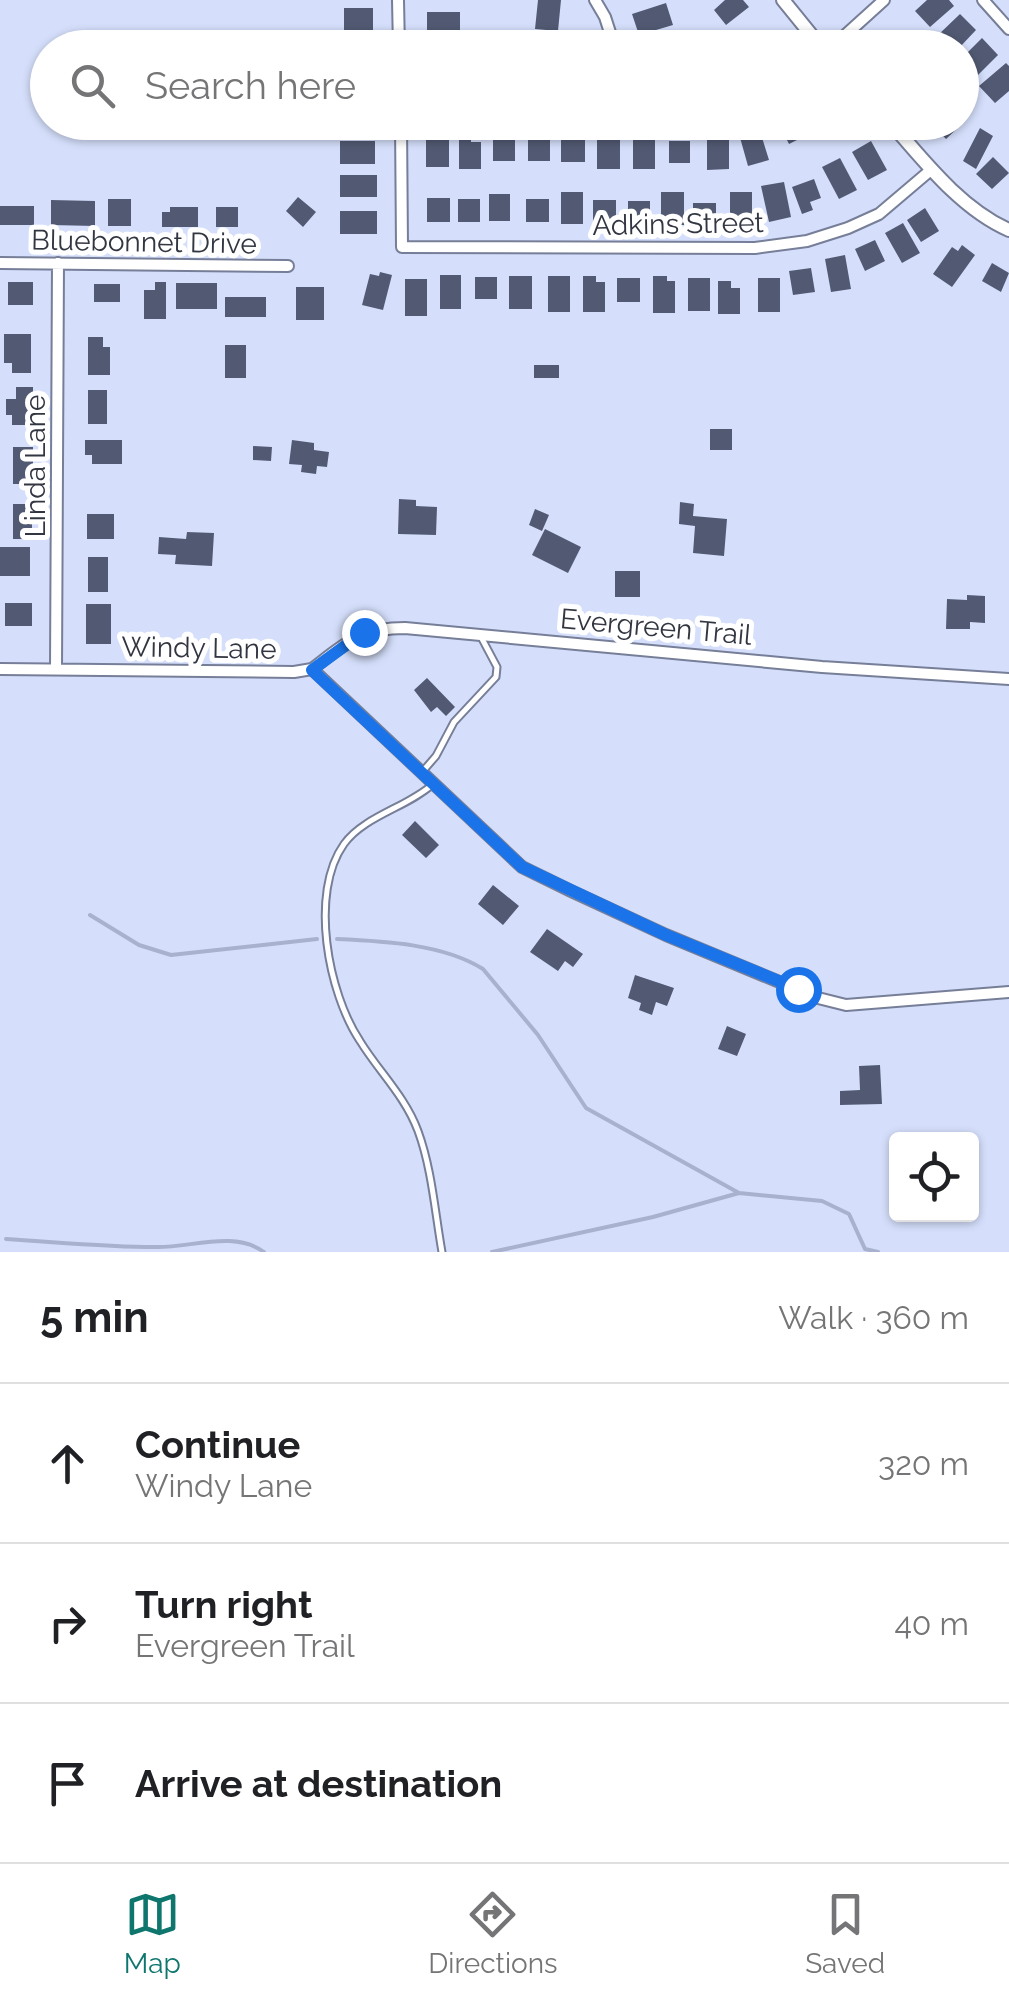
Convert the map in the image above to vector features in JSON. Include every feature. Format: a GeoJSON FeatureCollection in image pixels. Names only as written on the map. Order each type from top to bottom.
{"type":"FeatureCollection","features":[{"type":"Feature","properties":{"kind":"street"},"geometry":{"type":"LineString","coordinates":[[398,0],[399,30]]}},
{"type":"Feature","properties":{"kind":"street"},"geometry":{"type":"LineString","coordinates":[[594,0],[609,30]]}},
{"type":"Feature","properties":{"kind":"street"},"geometry":{"type":"LineString","coordinates":[[784,0],[808,30]]}},
{"type":"Feature","properties":{"kind":"street"},"geometry":{"type":"LineString","coordinates":[[851,30],[884,0]]}},
{"type":"Feature","properties":{"kind":"street"},"geometry":{"type":"LineString","coordinates":[[983,0],[1009,29]]}},
{"type":"Feature","properties":{"kind":"street","name":"Adkins Street"},"geometry":{"type":"LineString","coordinates":[[401,140],[402,247],[755,248],[807,241],[878,214],[932,169]]}},
{"type":"Feature","properties":{"kind":"street"},"geometry":{"type":"LineString","coordinates":[[906,140],[989,221],[1009,230]]}},
{"type":"Feature","properties":{"kind":"street","name":"Bluebonnet Drive"},"geometry":{"type":"LineString","coordinates":[[0,263],[288,266]]}},
{"type":"Feature","properties":{"kind":"street","name":"Linda Lane"},"geometry":{"type":"LineString","coordinates":[[56,669],[58,263]]}},
{"type":"Feature","properties":{"kind":"street","name":"Evergreen Trail"},"geometry":{"type":"LineString","coordinates":[[312,670],[351,638],[381,628],[479,632],[822,667],[1009,679]]}},
{"type":"Feature","properties":{"kind":"street","name":"Windy Lane"},"geometry":{"type":"LineString","coordinates":[[0,669],[312,670],[522,867],[666,935],[818,998],[846,1005],[1009,992]]}},
{"type":"Feature","properties":{"kind":"lane"},"geometry":{"type":"LineString","coordinates":[[423,771],[454,722],[496,677],[494,661],[479,632]]}},
{"type":"Feature","properties":{"kind":"lane"},"geometry":{"type":"LineString","coordinates":[[433,784],[347,839],[330,874],[325,920],[331,965],[344,1010],[360,1042],[400,1095],[418,1132],[442,1252]]}},
{"type":"Feature","properties":{"kind":"building"},"geometry":{"type":"Polygon","coordinates":[[[538,0],[561,0],[558,30],[535,29],[538,0]]]}},
{"type":"Feature","properties":{"kind":"building"},"geometry":{"type":"Polygon","coordinates":[[[725,0],[743,0],[749,7],[726,25],[714,10],[725,0]]]}},
{"type":"Feature","properties":{"kind":"building"},"geometry":{"type":"Polygon","coordinates":[[[927,0],[949,0],[954,6],[930,27],[915,11],[927,0]]]}},
{"type":"Feature","properties":{"kind":"building"},"geometry":{"type":"Polygon","coordinates":[[[666,3],[673,25],[637,30],[632,14],[666,3]]]}},
{"type":"Feature","properties":{"kind":"building"},"geometry":{"type":"Polygon","coordinates":[[[344,8],[373,8],[373,30],[344,30],[344,8]]]}},
{"type":"Feature","properties":{"kind":"building"},"geometry":{"type":"Polygon","coordinates":[[[427,12],[460,12],[460,30],[427,30],[427,12]]]}},
{"type":"Feature","properties":{"kind":"building"},"geometry":{"type":"Polygon","coordinates":[[[960,14],[976,30],[943,30],[960,14]]]}},
{"type":"Feature","properties":{"kind":"building"},"geometry":{"type":"Polygon","coordinates":[[[982,38],[998,55],[979,74],[982,38]]]}},
{"type":"Feature","properties":{"kind":"building"},"geometry":{"type":"Polygon","coordinates":[[[1006,63],[1009,91],[995,103],[979,86],[1006,63]]]}},
{"type":"Feature","properties":{"kind":"building"},"geometry":{"type":"Polygon","coordinates":[[[979,130],[993,136],[976,169],[963,161],[974,140],[979,140],[979,130]]]}},
{"type":"Feature","properties":{"kind":"building"},"geometry":{"type":"Polygon","coordinates":[[[426,140],[449,140],[449,167],[426,167],[426,140]]]}},
{"type":"Feature","properties":{"kind":"building"},"geometry":{"type":"Polygon","coordinates":[[[459,140],[481,142],[481,169],[459,169],[459,140]]]}},
{"type":"Feature","properties":{"kind":"building"},"geometry":{"type":"Polygon","coordinates":[[[493,140],[515,140],[515,161],[493,161],[493,140]]]}},
{"type":"Feature","properties":{"kind":"building"},"geometry":{"type":"Polygon","coordinates":[[[528,140],[550,140],[550,161],[528,161],[528,140]]]}},
{"type":"Feature","properties":{"kind":"building"},"geometry":{"type":"Polygon","coordinates":[[[561,140],[585,140],[585,162],[561,162],[561,140]]]}},
{"type":"Feature","properties":{"kind":"building"},"geometry":{"type":"Polygon","coordinates":[[[597,140],[620,140],[620,169],[597,169],[597,140]]]}},
{"type":"Feature","properties":{"kind":"building"},"geometry":{"type":"Polygon","coordinates":[[[633,140],[655,140],[655,169],[633,169],[633,140]]]}},
{"type":"Feature","properties":{"kind":"building"},"geometry":{"type":"Polygon","coordinates":[[[707,140],[729,140],[729,169],[707,170],[707,140]]]}},
{"type":"Feature","properties":{"kind":"building"},"geometry":{"type":"Polygon","coordinates":[[[741,140],[763,140],[769,160],[748,166],[741,140]]]}},
{"type":"Feature","properties":{"kind":"building"},"geometry":{"type":"Polygon","coordinates":[[[340,141],[375,141],[375,164],[340,164],[340,141]]]}},
{"type":"Feature","properties":{"kind":"building"},"geometry":{"type":"Polygon","coordinates":[[[669,141],[690,141],[690,163],[669,163],[669,141]]]}},
{"type":"Feature","properties":{"kind":"building"},"geometry":{"type":"Polygon","coordinates":[[[871,141],[887,170],[868,180],[852,152],[871,141]]]}},
{"type":"Feature","properties":{"kind":"building"},"geometry":{"type":"Polygon","coordinates":[[[993,157],[1009,173],[992,189],[976,174],[993,157]]]}},
{"type":"Feature","properties":{"kind":"building"},"geometry":{"type":"Polygon","coordinates":[[[840,158],[857,190],[839,199],[822,167],[840,158]]]}},
{"type":"Feature","properties":{"kind":"building"},"geometry":{"type":"Polygon","coordinates":[[[340,175],[377,175],[377,197],[340,197],[340,175]]]}},
{"type":"Feature","properties":{"kind":"building"},"geometry":{"type":"Polygon","coordinates":[[[814,179],[821,198],[810,202],[813,210],[802,214],[792,187],[814,179]]]}},
{"type":"Feature","properties":{"kind":"building"},"geometry":{"type":"Polygon","coordinates":[[[784,182],[791,217],[769,222],[761,186],[784,182]]]}},
{"type":"Feature","properties":{"kind":"building"},"geometry":{"type":"Polygon","coordinates":[[[561,192],[583,192],[583,224],[561,224],[561,192]]]}},
{"type":"Feature","properties":{"kind":"building"},"geometry":{"type":"Polygon","coordinates":[[[661,192],[684,192],[684,225],[661,225],[661,192]]]}},
{"type":"Feature","properties":{"kind":"building"},"geometry":{"type":"Polygon","coordinates":[[[730,192],[752,192],[752,226],[730,226],[730,192]]]}},
{"type":"Feature","properties":{"kind":"building"},"geometry":{"type":"Polygon","coordinates":[[[489,194],[510,194],[510,221],[489,221],[489,194]]]}},
{"type":"Feature","properties":{"kind":"building"},"geometry":{"type":"Polygon","coordinates":[[[298,197],[316,212],[303,227],[286,211],[298,197]]]}},
{"type":"Feature","properties":{"kind":"building"},"geometry":{"type":"Polygon","coordinates":[[[427,198],[450,198],[450,222],[427,222],[427,198]]]}},
{"type":"Feature","properties":{"kind":"building"},"geometry":{"type":"Polygon","coordinates":[[[108,199],[131,199],[131,226],[108,226],[108,199]]]}},
{"type":"Feature","properties":{"kind":"building"},"geometry":{"type":"Polygon","coordinates":[[[458,199],[480,199],[480,222],[458,222],[458,199]]]}},
{"type":"Feature","properties":{"kind":"building"},"geometry":{"type":"Polygon","coordinates":[[[526,199],[549,199],[549,222],[526,222],[526,199]]]}},
{"type":"Feature","properties":{"kind":"building"},"geometry":{"type":"Polygon","coordinates":[[[51,200],[95,201],[95,226],[51,225],[51,200]]]}},
{"type":"Feature","properties":{"kind":"building"},"geometry":{"type":"Polygon","coordinates":[[[593,200],[616,200],[616,225],[593,225],[593,200]]]}},
{"type":"Feature","properties":{"kind":"building"},"geometry":{"type":"Polygon","coordinates":[[[628,201],[650,201],[650,225],[628,225],[628,201]]]}},
{"type":"Feature","properties":{"kind":"building"},"geometry":{"type":"Polygon","coordinates":[[[693,203],[716,203],[716,225],[693,225],[693,203]]]}},
{"type":"Feature","properties":{"kind":"building"},"geometry":{"type":"Polygon","coordinates":[[[0,206],[34,206],[34,225],[0,225],[0,206]]]}},
{"type":"Feature","properties":{"kind":"building"},"geometry":{"type":"Polygon","coordinates":[[[170,207],[198,207],[198,227],[162,227],[162,212],[170,212],[170,207]]]}},
{"type":"Feature","properties":{"kind":"building"},"geometry":{"type":"Polygon","coordinates":[[[216,207],[238,207],[238,227],[216,227],[216,207]]]}},
{"type":"Feature","properties":{"kind":"building"},"geometry":{"type":"Polygon","coordinates":[[[925,208],[939,231],[921,242],[907,220],[925,208]]]}},
{"type":"Feature","properties":{"kind":"building"},"geometry":{"type":"Polygon","coordinates":[[[340,211],[377,211],[377,234],[340,234],[340,211]]]}},
{"type":"Feature","properties":{"kind":"building"},"geometry":{"type":"Polygon","coordinates":[[[903,223],[920,253],[902,263],[885,233],[903,223]]]}},
{"type":"Feature","properties":{"kind":"building"},"geometry":{"type":"Polygon","coordinates":[[[875,240],[885,261],[865,271],[855,249],[875,240]]]}},
{"type":"Feature","properties":{"kind":"building"},"geometry":{"type":"Polygon","coordinates":[[[962,245],[975,255],[952,287],[933,274],[952,247],[958,251],[962,245]]]}},
{"type":"Feature","properties":{"kind":"building"},"geometry":{"type":"Polygon","coordinates":[[[845,255],[851,289],[831,292],[825,259],[845,255]]]}},
{"type":"Feature","properties":{"kind":"building"},"geometry":{"type":"Polygon","coordinates":[[[992,263],[1009,273],[1001,292],[982,281],[992,263]]]}},
{"type":"Feature","properties":{"kind":"building"},"geometry":{"type":"Polygon","coordinates":[[[811,268],[815,292],[793,295],[789,271],[811,268]]]}},
{"type":"Feature","properties":{"kind":"building"},"geometry":{"type":"Polygon","coordinates":[[[380,272],[392,275],[383,310],[362,305],[370,274],[379,276],[380,272]]]}},
{"type":"Feature","properties":{"kind":"building"},"geometry":{"type":"Polygon","coordinates":[[[440,275],[461,275],[461,309],[440,309],[440,275]]]}},
{"type":"Feature","properties":{"kind":"building"},"geometry":{"type":"Polygon","coordinates":[[[509,276],[532,276],[532,309],[509,309],[509,276]]]}},
{"type":"Feature","properties":{"kind":"building"},"geometry":{"type":"Polygon","coordinates":[[[548,276],[570,276],[570,312],[548,312],[548,276]]]}},
{"type":"Feature","properties":{"kind":"building"},"geometry":{"type":"Polygon","coordinates":[[[583,276],[596,276],[596,282],[605,282],[605,312],[583,312],[583,276]]]}},
{"type":"Feature","properties":{"kind":"building"},"geometry":{"type":"Polygon","coordinates":[[[653,276],[667,276],[667,281],[675,281],[675,313],[653,313],[653,276]]]}},
{"type":"Feature","properties":{"kind":"building"},"geometry":{"type":"Polygon","coordinates":[[[475,277],[497,277],[497,299],[475,299],[475,277]]]}},
{"type":"Feature","properties":{"kind":"building"},"geometry":{"type":"Polygon","coordinates":[[[617,278],[640,278],[640,302],[617,302],[617,278]]]}},
{"type":"Feature","properties":{"kind":"building"},"geometry":{"type":"Polygon","coordinates":[[[688,278],[710,278],[710,311],[688,311],[688,278]]]}},
{"type":"Feature","properties":{"kind":"building"},"geometry":{"type":"Polygon","coordinates":[[[758,278],[780,278],[780,312],[758,312],[758,278]]]}},
{"type":"Feature","properties":{"kind":"building"},"geometry":{"type":"Polygon","coordinates":[[[405,279],[427,279],[427,316],[405,316],[405,279]]]}},
{"type":"Feature","properties":{"kind":"building"},"geometry":{"type":"Polygon","coordinates":[[[718,281],[731,281],[731,288],[740,288],[740,314],[718,314],[718,281]]]}},
{"type":"Feature","properties":{"kind":"building"},"geometry":{"type":"Polygon","coordinates":[[[8,282],[33,282],[33,305],[8,305],[8,282]]]}},
{"type":"Feature","properties":{"kind":"building"},"geometry":{"type":"Polygon","coordinates":[[[155,282],[166,282],[166,319],[144,319],[144,290],[155,290],[155,282]]]}},
{"type":"Feature","properties":{"kind":"building"},"geometry":{"type":"Polygon","coordinates":[[[176,283],[217,283],[217,309],[176,309],[176,283]]]}},
{"type":"Feature","properties":{"kind":"building"},"geometry":{"type":"Polygon","coordinates":[[[94,284],[120,284],[120,302],[94,302],[94,284]]]}},
{"type":"Feature","properties":{"kind":"building"},"geometry":{"type":"Polygon","coordinates":[[[296,287],[324,287],[324,320],[296,320],[296,287]]]}},
{"type":"Feature","properties":{"kind":"building"},"geometry":{"type":"Polygon","coordinates":[[[225,297],[266,297],[266,317],[225,317],[225,297]]]}},
{"type":"Feature","properties":{"kind":"building"},"geometry":{"type":"Polygon","coordinates":[[[4,334],[31,334],[31,373],[12,373],[12,363],[4,363],[4,334]]]}},
{"type":"Feature","properties":{"kind":"building"},"geometry":{"type":"Polygon","coordinates":[[[88,337],[103,337],[103,347],[110,347],[110,375],[88,375],[88,337]]]}},
{"type":"Feature","properties":{"kind":"building"},"geometry":{"type":"Polygon","coordinates":[[[225,345],[246,345],[246,378],[225,378],[225,345]]]}},
{"type":"Feature","properties":{"kind":"building"},"geometry":{"type":"Polygon","coordinates":[[[534,365],[559,365],[559,378],[534,378],[534,365]]]}},
{"type":"Feature","properties":{"kind":"building"},"geometry":{"type":"Polygon","coordinates":[[[16,387],[33,387],[33,425],[12,425],[12,415],[6,415],[6,399],[16,399],[16,387]]]}},
{"type":"Feature","properties":{"kind":"building"},"geometry":{"type":"Polygon","coordinates":[[[88,390],[107,390],[107,424],[88,424],[88,390]]]}},
{"type":"Feature","properties":{"kind":"building"},"geometry":{"type":"Polygon","coordinates":[[[710,429],[732,429],[732,450],[710,450],[710,429]]]}},
{"type":"Feature","properties":{"kind":"building"},"geometry":{"type":"Polygon","coordinates":[[[85,440],[122,440],[122,464],[92,464],[92,455],[85,455],[85,440]]]}},
{"type":"Feature","properties":{"kind":"building"},"geometry":{"type":"Polygon","coordinates":[[[292,440],[314,443],[314,450],[329,452],[327,467],[317,466],[316,474],[301,472],[302,465],[289,464],[292,440]]]}},
{"type":"Feature","properties":{"kind":"building"},"geometry":{"type":"Polygon","coordinates":[[[253,446],[272,447],[271,461],[253,460],[253,446]]]}},
{"type":"Feature","properties":{"kind":"building"},"geometry":{"type":"Polygon","coordinates":[[[13,447],[33,447],[33,484],[13,484],[13,447]]]}},
{"type":"Feature","properties":{"kind":"building"},"geometry":{"type":"Polygon","coordinates":[[[399,499],[416,500],[416,506],[437,507],[436,535],[398,534],[399,499]]]}},
{"type":"Feature","properties":{"kind":"building"},"geometry":{"type":"Polygon","coordinates":[[[680,502],[694,504],[693,516],[727,519],[724,556],[693,553],[695,526],[679,524],[680,502]]]}},
{"type":"Feature","properties":{"kind":"building"},"geometry":{"type":"Polygon","coordinates":[[[13,504],[32,504],[32,539],[13,539],[13,504]]]}},
{"type":"Feature","properties":{"kind":"building"},"geometry":{"type":"Polygon","coordinates":[[[535,509],[549,515],[542,531],[529,525],[535,509]]]}},
{"type":"Feature","properties":{"kind":"building"},"geometry":{"type":"Polygon","coordinates":[[[87,514],[114,514],[114,539],[87,539],[87,514]]]}},
{"type":"Feature","properties":{"kind":"building"},"geometry":{"type":"Polygon","coordinates":[[[545,529],[581,547],[568,573],[532,555],[545,529]]]}},
{"type":"Feature","properties":{"kind":"building"},"geometry":{"type":"Polygon","coordinates":[[[187,532],[214,533],[212,566],[175,564],[176,555],[158,554],[159,537],[186,539],[187,532]]]}},
{"type":"Feature","properties":{"kind":"building"},"geometry":{"type":"Polygon","coordinates":[[[0,547],[30,547],[30,576],[0,576],[0,547]]]}},
{"type":"Feature","properties":{"kind":"building"},"geometry":{"type":"Polygon","coordinates":[[[88,557],[108,557],[108,592],[88,592],[88,557]]]}},
{"type":"Feature","properties":{"kind":"building"},"geometry":{"type":"Polygon","coordinates":[[[615,571],[640,571],[640,597],[615,597],[615,571]]]}},
{"type":"Feature","properties":{"kind":"building"},"geometry":{"type":"Polygon","coordinates":[[[967,595],[985,596],[985,623],[970,622],[970,629],[946,629],[947,599],[967,600],[967,595]]]}},
{"type":"Feature","properties":{"kind":"building"},"geometry":{"type":"Polygon","coordinates":[[[5,603],[32,603],[32,626],[5,626],[5,603]]]}},
{"type":"Feature","properties":{"kind":"building"},"geometry":{"type":"Polygon","coordinates":[[[86,604],[111,604],[111,644],[86,644],[86,604]]]}},
{"type":"Feature","properties":{"kind":"building"},"geometry":{"type":"Polygon","coordinates":[[[427,678],[455,707],[446,716],[437,707],[431,712],[414,690],[427,678]]]}},
{"type":"Feature","properties":{"kind":"building"},"geometry":{"type":"Polygon","coordinates":[[[415,821],[439,845],[426,858],[402,835],[415,821]]]}},
{"type":"Feature","properties":{"kind":"building"},"geometry":{"type":"Polygon","coordinates":[[[493,885],[519,906],[503,925],[478,904],[493,885]]]}},
{"type":"Feature","properties":{"kind":"building"},"geometry":{"type":"Polygon","coordinates":[[[547,929],[583,954],[573,967],[565,961],[558,971],[530,952],[547,929]]]}},
{"type":"Feature","properties":{"kind":"building"},"geometry":{"type":"Polygon","coordinates":[[[635,975],[674,988],[667,1006],[656,1002],[652,1015],[639,1010],[641,1003],[628,998],[635,975]]]}},
{"type":"Feature","properties":{"kind":"building"},"geometry":{"type":"Polygon","coordinates":[[[727,1026],[746,1034],[737,1056],[718,1049],[727,1026]]]}},
{"type":"Feature","properties":{"kind":"building"},"geometry":{"type":"Polygon","coordinates":[[[880,1065],[882,1104],[840,1105],[840,1091],[860,1090],[859,1066],[880,1065]]]}},
{"type":"Feature","properties":{"kind":"waterway"},"geometry":{"type":"LineString","coordinates":[[90,915],[139,945],[171,955],[317,939]]}},
{"type":"Feature","properties":{"kind":"waterway"},"geometry":{"type":"LineString","coordinates":[[337,939],[432,949],[483,969],[538,1035],[586,1108],[739,1193]]}},
{"type":"Feature","properties":{"kind":"waterway"},"geometry":{"type":"LineString","coordinates":[[492,1252],[653,1217],[739,1193],[822,1201],[849,1214],[865,1249],[878,1252]]}},
{"type":"Feature","properties":{"kind":"waterway"},"geometry":{"type":"LineString","coordinates":[[6,1239],[156,1247],[226,1241],[264,1252]]}},
{"type":"Feature","properties":{"kind":"route"},"geometry":{"type":"LineString","coordinates":[[364,632],[312,670],[522,867],[666,935],[798,989]]}}]}
